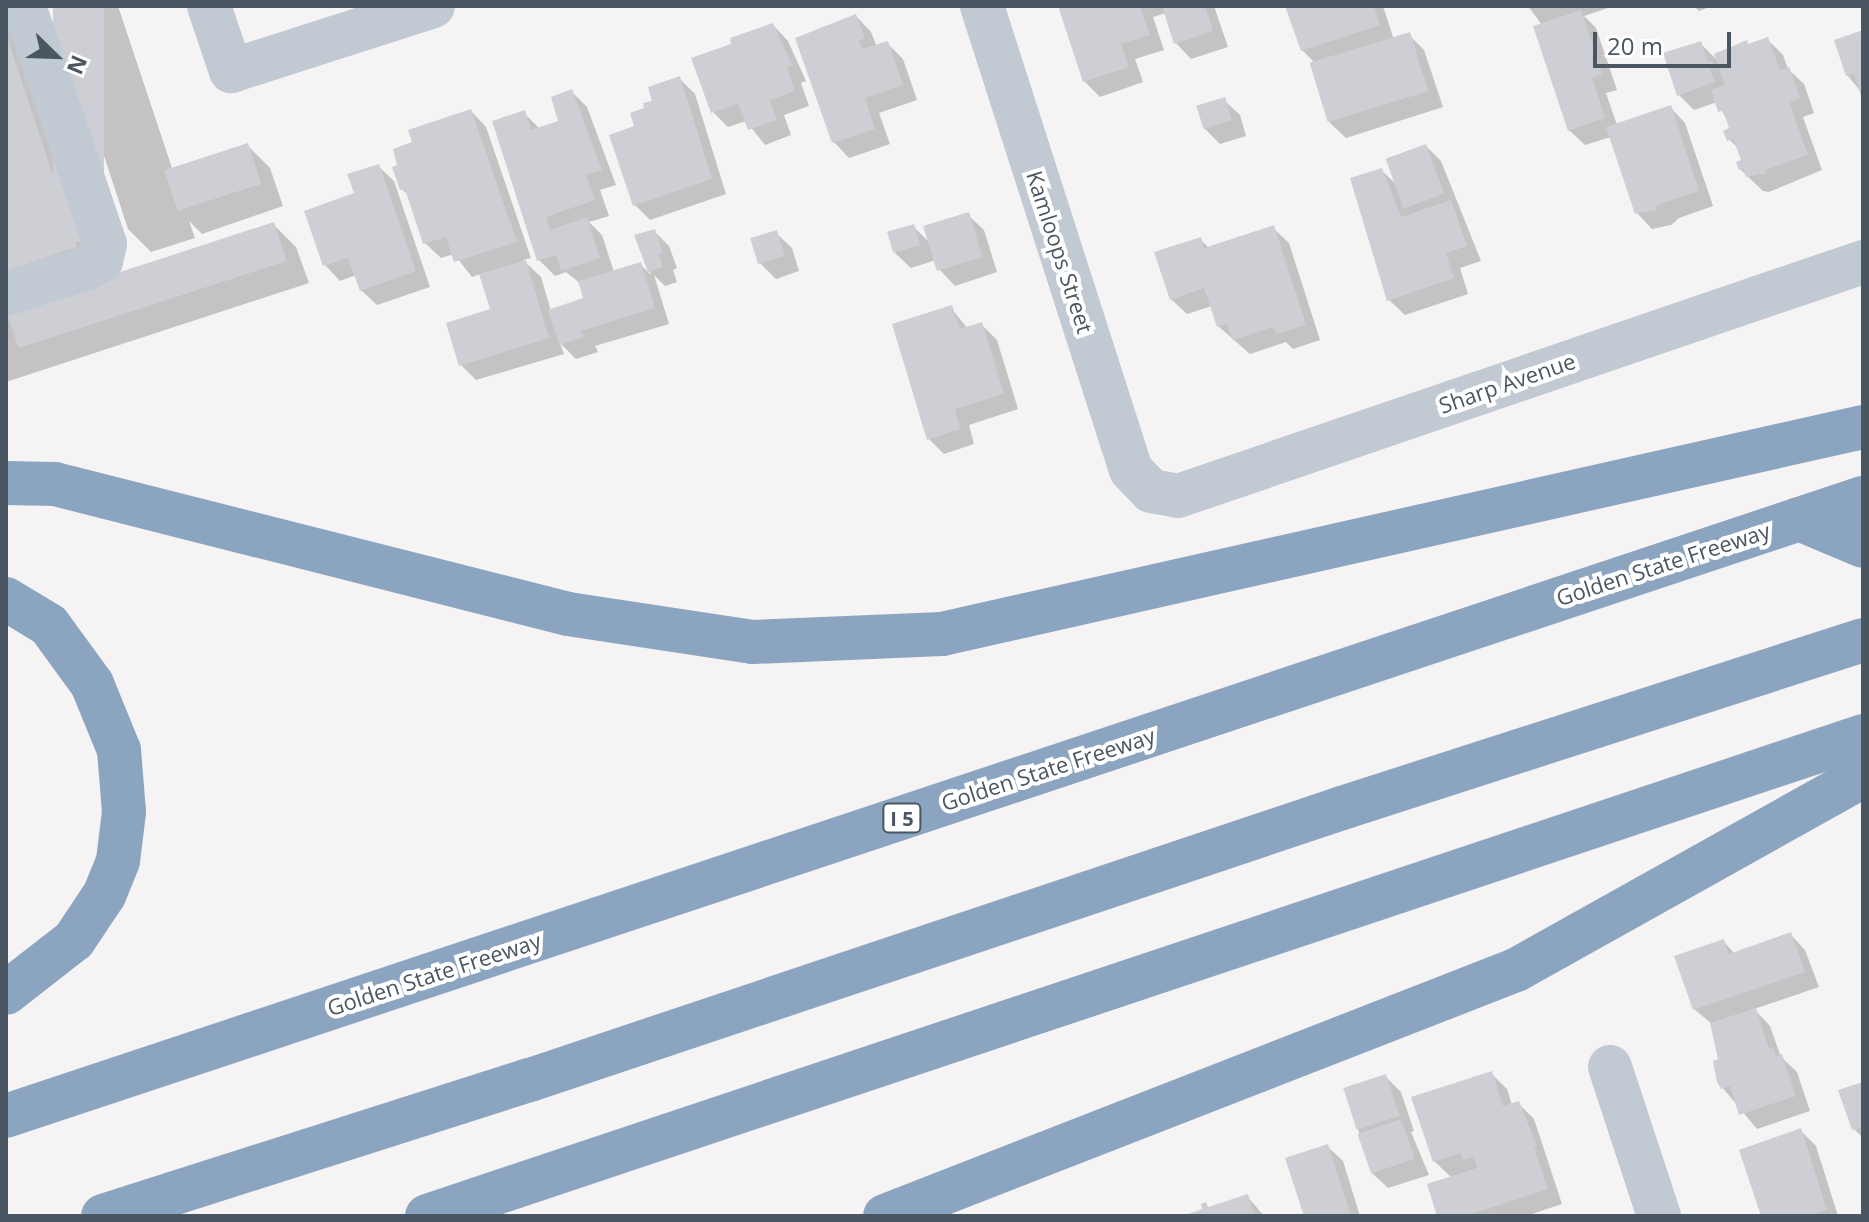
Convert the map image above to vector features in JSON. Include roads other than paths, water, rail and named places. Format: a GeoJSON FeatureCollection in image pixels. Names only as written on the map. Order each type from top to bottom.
{"type":"FeatureCollection","features":[{"type":"Feature","properties":{"kind":"highway"},"geometry":{"type":"LineString","coordinates":[[6,483],[55,484],[568,614],[753,642],[942,634],[1863,427]]}},
{"type":"Feature","properties":{"kind":"highway","name":"Golden State Freeway"},"geometry":{"type":"LineString","coordinates":[[6,1116],[1863,498]]}},
{"type":"Feature","properties":{"kind":"highway"},"geometry":{"type":"LineString","coordinates":[[1799,519],[1863,546]]}},
{"type":"Feature","properties":{"kind":"highway"},"geometry":{"type":"LineString","coordinates":[[6,599],[49,625],[92,684],[119,750],[124,812],[118,861],[104,895],[74,940],[6,993]]}},
{"type":"Feature","properties":{"kind":"highway"},"geometry":{"type":"LineString","coordinates":[[103,1216],[530,1080],[1327,813],[1863,640]]}},
{"type":"Feature","properties":{"kind":"highway"},"geometry":{"type":"LineString","coordinates":[[427,1216],[1863,736]]}},
{"type":"Feature","properties":{"kind":"highway"},"geometry":{"type":"LineString","coordinates":[[885,1216],[1516,970],[1863,776]]}},
{"type":"Feature","properties":{"kind":"street"},"geometry":{"type":"LineString","coordinates":[[6,294],[101,261],[105,244],[24,6]]}},
{"type":"Feature","properties":{"kind":"street"},"geometry":{"type":"LineString","coordinates":[[209,6],[231,71],[433,6]]}},
{"type":"Feature","properties":{"kind":"street","name":"Kamloops Street"},"geometry":{"type":"LineString","coordinates":[[982,6],[1131,470],[1151,491]]}},
{"type":"Feature","properties":{"kind":"street","name":"Sharp Avenue"},"geometry":{"type":"LineString","coordinates":[[1151,491],[1178,496],[1863,262]]}},
{"type":"Feature","properties":{"kind":"street"},"geometry":{"type":"LineString","coordinates":[[1610,1067],[1659,1216]]}}]}
